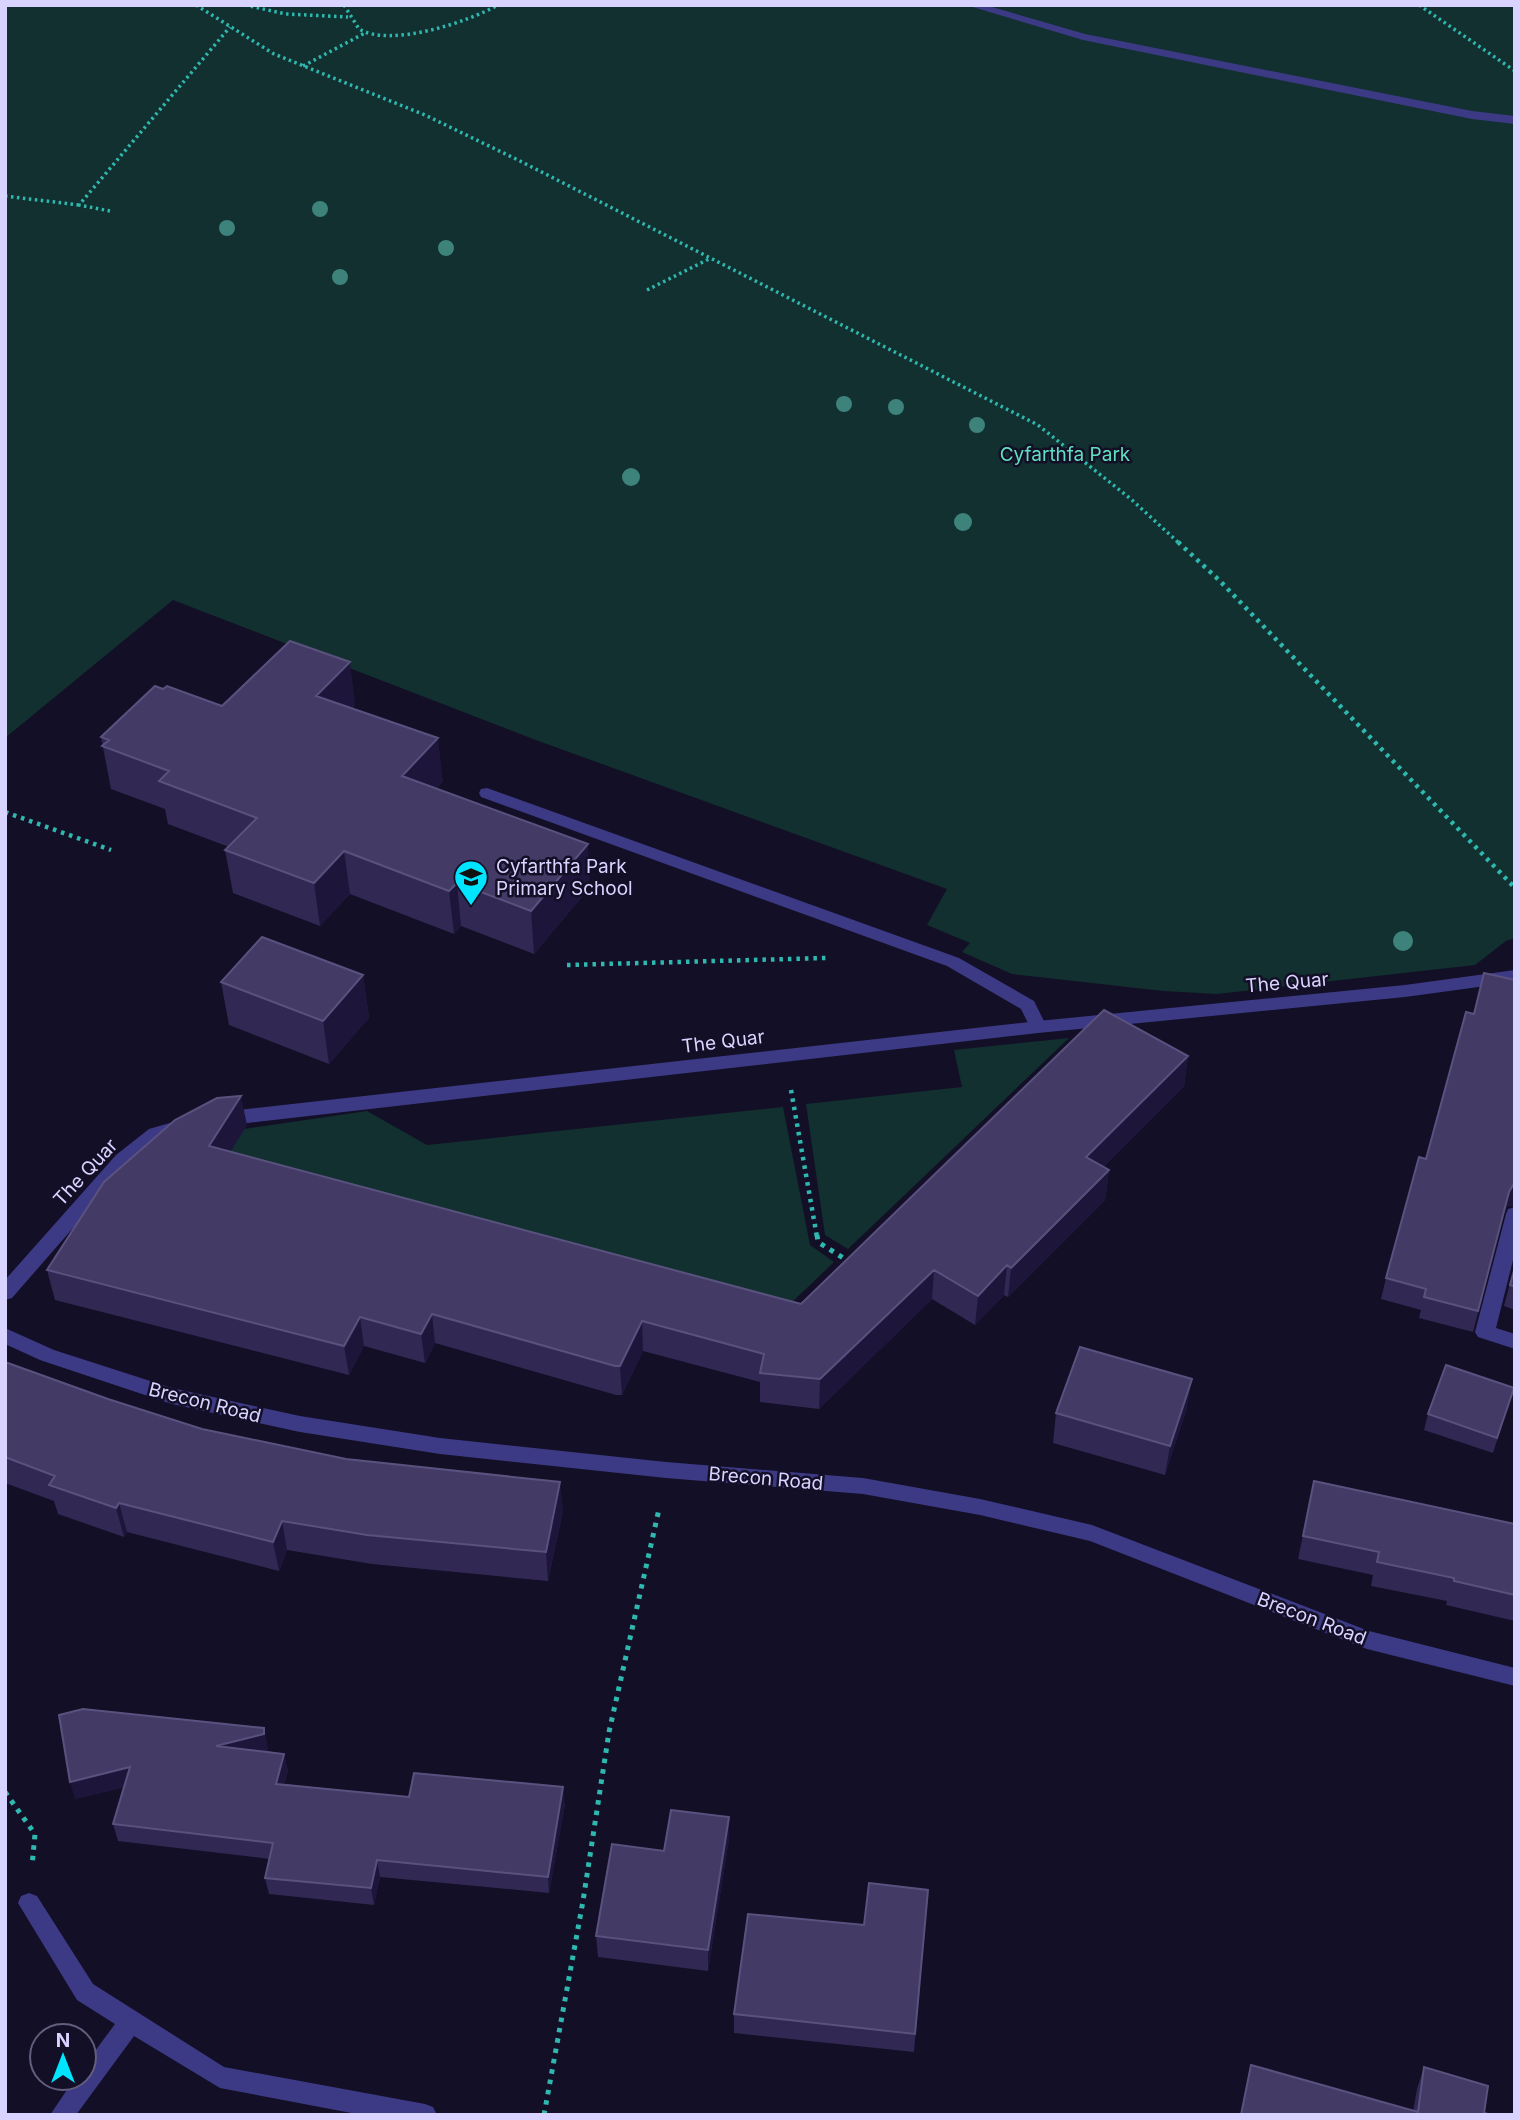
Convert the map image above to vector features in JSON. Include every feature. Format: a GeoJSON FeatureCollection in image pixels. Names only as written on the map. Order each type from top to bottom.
{"type":"FeatureCollection","features":[{"type":"Feature","properties":{"kind":"street"},"geometry":{"type":"LineString","coordinates":[[972,5],[1083,37],[1472,115],[1515,120]]}},
{"type":"Feature","properties":{"kind":"street"},"geometry":{"type":"LineString","coordinates":[[487,793],[953,962],[1028,1005],[1038,1027]]}},
{"type":"Feature","properties":{"kind":"street","name":"The Quar"},"geometry":{"type":"LineString","coordinates":[[5,1293],[122,1160],[155,1135],[200,1121],[1038,1027],[1405,991],[1515,976]]}},
{"type":"Feature","properties":{"kind":"street"},"geometry":{"type":"LineString","coordinates":[[1515,1214],[1485,1332],[1515,1342]]}},
{"type":"Feature","properties":{"kind":"street","name":"Brecon Road"},"geometry":{"type":"LineString","coordinates":[[5,1335],[47,1355],[172,1396],[300,1424],[467,1449],[666,1470],[863,1486],[979,1507],[1092,1533],[1367,1640],[1515,1677]]}},
{"type":"Feature","properties":{"kind":"street"},"geometry":{"type":"LineString","coordinates":[[29,1903],[85,1992],[220,2077],[425,2115]]}},
{"type":"Feature","properties":{"kind":"street"},"geometry":{"type":"LineString","coordinates":[[62,2115],[131,2021]]}},
{"type":"Feature","properties":{"kind":"path"},"geometry":{"type":"LineString","coordinates":[[196,5],[274,54],[425,115],[1038,425],[1132,500],[1220,581],[1515,888]]}},
{"type":"Feature","properties":{"kind":"path"},"geometry":{"type":"LineString","coordinates":[[245,5],[286,15],[348,18]]}},
{"type":"Feature","properties":{"kind":"path"},"geometry":{"type":"LineString","coordinates":[[344,5],[348,18],[366,33],[386,36],[446,26],[498,5]]}},
{"type":"Feature","properties":{"kind":"path"},"geometry":{"type":"LineString","coordinates":[[1419,5],[1515,71]]}},
{"type":"Feature","properties":{"kind":"path"},"geometry":{"type":"LineString","coordinates":[[79,205],[230,27]]}},
{"type":"Feature","properties":{"kind":"path"},"geometry":{"type":"LineString","coordinates":[[303,66],[366,33]]}},
{"type":"Feature","properties":{"kind":"path"},"geometry":{"type":"LineString","coordinates":[[5,196],[110,211]]}},
{"type":"Feature","properties":{"kind":"path"},"geometry":{"type":"LineString","coordinates":[[647,290],[712,258]]}},
{"type":"Feature","properties":{"kind":"path"},"geometry":{"type":"LineString","coordinates":[[5,812],[111,850]]}},
{"type":"Feature","properties":{"kind":"path"},"geometry":{"type":"LineString","coordinates":[[567,965],[828,957]]}},
{"type":"Feature","properties":{"kind":"path"},"geometry":{"type":"LineString","coordinates":[[784,1055],[818,1242],[850,1263],[841,1272]]}},
{"type":"Feature","properties":{"kind":"path"},"geometry":{"type":"LineString","coordinates":[[544,2115],[583,1901],[609,1732],[660,1507]]}},
{"type":"Feature","properties":{"kind":"path"},"geometry":{"type":"LineString","coordinates":[[5,1792],[35,1834],[29,1903]]}},
{"type":"Feature","properties":{"kind":"green space","name":"Cyfarthfa Park"},"geometry":{"type":"Polygon","coordinates":[[[5,5],[1515,5],[1515,938],[1506,941],[1475,965],[1217,994],[1163,991],[1012,974],[962,952],[970,943],[927,925],[947,889],[533,739],[173,600],[5,738],[5,5]]]}},
{"type":"Feature","properties":{"kind":"green space"},"geometry":{"type":"Polygon","coordinates":[[[1069,1038],[848,1249],[825,1235],[806,1104],[962,1087],[954,1050],[1069,1038]]]}},
{"type":"Feature","properties":{"kind":"green space"},"geometry":{"type":"Polygon","coordinates":[[[783,1107],[810,1245],[834,1262],[786,1308],[226,1158],[244,1129],[367,1111],[427,1145],[783,1107]]]}},
{"type":"Feature","properties":{"kind":"building"},"geometry":{"type":"Polygon","coordinates":[[[290,641],[350,662],[316,696],[438,738],[402,776],[588,844],[531,911],[457,883],[449,891],[344,851],[314,883],[225,850],[257,818],[159,781],[169,771],[102,746],[109,740],[101,737],[155,686],[163,689],[167,686],[222,706],[290,641]]]}},
{"type":"Feature","properties":{"kind":"building"},"geometry":{"type":"Polygon","coordinates":[[[262,937],[363,975],[323,1021],[221,982],[262,937]]]}},
{"type":"Feature","properties":{"kind":"building"},"geometry":{"type":"Polygon","coordinates":[[[1484,973],[1515,980],[1515,1185],[1509,1192],[1478,1311],[1424,1297],[1426,1289],[1386,1278],[1419,1157],[1426,1159],[1466,1012],[1474,1014],[1484,973]]]}},
{"type":"Feature","properties":{"kind":"building"},"geometry":{"type":"Polygon","coordinates":[[[1104,1010],[1188,1056],[1086,1157],[1109,1170],[1011,1268],[1007,1265],[978,1296],[934,1270],[820,1379],[760,1373],[764,1354],[642,1321],[620,1366],[432,1314],[421,1334],[360,1317],[344,1346],[47,1270],[104,1182],[175,1120],[217,1098],[241,1096],[209,1146],[801,1304],[1104,1010]]]}},
{"type":"Feature","properties":{"kind":"building"},"geometry":{"type":"Polygon","coordinates":[[[1515,1267],[1515,1287],[1510,1285],[1515,1267]]]}},
{"type":"Feature","properties":{"kind":"building"},"geometry":{"type":"Polygon","coordinates":[[[1080,1347],[1192,1379],[1170,1446],[1056,1413],[1080,1347]]]}},
{"type":"Feature","properties":{"kind":"building"},"geometry":{"type":"Polygon","coordinates":[[[5,1362],[202,1429],[346,1459],[560,1482],[546,1552],[367,1535],[282,1521],[273,1542],[119,1503],[116,1508],[49,1485],[55,1476],[5,1457],[5,1362]]]}},
{"type":"Feature","properties":{"kind":"building"},"geometry":{"type":"Polygon","coordinates":[[[1446,1365],[1514,1388],[1497,1438],[1428,1414],[1446,1365]]]}},
{"type":"Feature","properties":{"kind":"building"},"geometry":{"type":"Polygon","coordinates":[[[1314,1481],[1515,1524],[1515,1595],[1454,1581],[1454,1578],[1377,1562],[1379,1552],[1303,1536],[1314,1481]]]}},
{"type":"Feature","properties":{"kind":"building"},"geometry":{"type":"Polygon","coordinates":[[[83,1709],[264,1728],[264,1734],[216,1746],[284,1754],[276,1784],[409,1797],[414,1773],[563,1787],[548,1877],[377,1860],[371,1888],[265,1878],[273,1843],[113,1824],[130,1767],[70,1782],[59,1715],[83,1709]]]}},
{"type":"Feature","properties":{"kind":"building"},"geometry":{"type":"Polygon","coordinates":[[[671,1810],[729,1817],[708,1950],[596,1936],[612,1844],[664,1851],[671,1810]]]}},
{"type":"Feature","properties":{"kind":"building"},"geometry":{"type":"Polygon","coordinates":[[[869,1883],[928,1890],[915,2034],[734,2014],[748,1914],[864,1925],[869,1883]]]}},
{"type":"Feature","properties":{"kind":"building"},"geometry":{"type":"Polygon","coordinates":[[[1251,2065],[1418,2112],[1424,2067],[1488,2086],[1484,2113],[1492,2115],[1241,2115],[1251,2065]]]}},
{"type":"Feature","properties":{"kind":"place","name":"Cyfarthfa Park Primary School"},"geometry":{"type":"Point","coordinates":[471,907]}}]}
